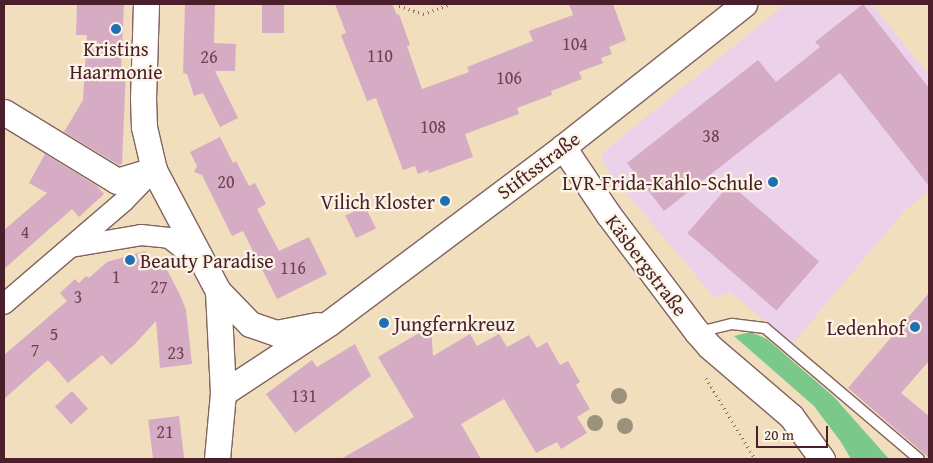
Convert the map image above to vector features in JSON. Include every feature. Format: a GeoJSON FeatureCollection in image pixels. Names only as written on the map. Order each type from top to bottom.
{"type":"FeatureCollection","features":[{"type":"Feature","properties":{"kind":"street"},"geometry":{"type":"LineString","coordinates":[[146,4],[144,117],[154,170],[218,291],[223,393],[216,459]]}},
{"type":"Feature","properties":{"kind":"street","name":"Stiftsstraße"},"geometry":{"type":"LineString","coordinates":[[223,393],[329,322],[563,147],[744,4]]}},
{"type":"Feature","properties":{"kind":"street"},"geometry":{"type":"LineString","coordinates":[[4,112],[118,181],[154,170]]}},
{"type":"Feature","properties":{"kind":"street","name":"Käsbergstraße"},"geometry":{"type":"LineString","coordinates":[[563,147],[608,214],[703,339],[791,416],[822,459]]}},
{"type":"Feature","properties":{"kind":"street"},"geometry":{"type":"LineString","coordinates":[[4,304],[124,201],[154,170]]}},
{"type":"Feature","properties":{"kind":"street"},"geometry":{"type":"LineString","coordinates":[[69,248],[141,235],[170,238],[203,264]]}},
{"type":"Feature","properties":{"kind":"street","name":"Stiftsstraße"},"geometry":{"type":"LineString","coordinates":[[218,291],[250,324],[276,333],[329,322]]}},
{"type":"Feature","properties":{"kind":"lane","name":"Käsbergstraße"},"geometry":{"type":"LineString","coordinates":[[703,339],[732,324],[765,328],[919,459]]}},
{"type":"Feature","properties":{"kind":"path"},"geometry":{"type":"LineString","coordinates":[[399,6],[422,14],[451,4]]}},
{"type":"Feature","properties":{"kind":"path"},"geometry":{"type":"LineString","coordinates":[[703,339],[704,375],[745,439],[755,459]]}},
{"type":"Feature","properties":{"kind":"shaded area","name":"LVR-Frida-Kahlo-Schule"},"geometry":{"type":"Polygon","coordinates":[[[786,4],[872,4],[929,75],[929,191],[905,210],[793,343],[730,292],[715,298],[609,173],[601,154],[786,4]]]}},
{"type":"Feature","properties":{"kind":"green space"},"geometry":{"type":"Polygon","coordinates":[[[751,332],[767,339],[834,397],[889,459],[851,459],[841,442],[814,406],[734,336],[751,332]]]}},
{"type":"Feature","properties":{"kind":"building"},"geometry":{"type":"Polygon","coordinates":[[[77,4],[124,4],[121,69],[126,69],[122,164],[119,165],[64,132],[83,100],[87,35],[76,35],[77,4]]]}},
{"type":"Feature","properties":{"kind":"building"},"geometry":{"type":"Polygon","coordinates":[[[185,4],[215,4],[214,43],[236,44],[235,71],[215,71],[238,118],[220,127],[203,93],[194,96],[187,74],[183,73],[185,4]]]}},
{"type":"Feature","properties":{"kind":"building"},"geometry":{"type":"Polygon","coordinates":[[[262,4],[284,4],[284,33],[262,33],[262,4]]]}},
{"type":"Feature","properties":{"kind":"building"},"geometry":{"type":"Polygon","coordinates":[[[335,4],[392,4],[397,15],[399,14],[410,45],[407,46],[422,89],[469,72],[467,67],[533,41],[529,31],[573,15],[569,4],[613,4],[626,40],[609,47],[612,54],[601,58],[603,63],[579,72],[582,79],[551,91],[552,95],[517,108],[519,114],[465,134],[473,157],[429,173],[428,170],[418,174],[415,166],[403,170],[376,98],[367,101],[341,35],[346,33],[335,4]]]}},
{"type":"Feature","properties":{"kind":"building"},"geometry":{"type":"Polygon","coordinates":[[[863,4],[929,88],[929,186],[840,73],[664,211],[627,163],[758,60],[776,82],[820,47],[815,42],[863,4]]]}},
{"type":"Feature","properties":{"kind":"building"},"geometry":{"type":"Polygon","coordinates":[[[220,137],[233,163],[236,161],[249,186],[255,183],[266,204],[257,209],[279,251],[309,237],[327,274],[277,299],[243,231],[232,236],[202,175],[194,172],[197,166],[190,152],[220,137]]]}},
{"type":"Feature","properties":{"kind":"building"},"geometry":{"type":"Polygon","coordinates":[[[45,154],[97,186],[104,194],[79,217],[72,209],[4,269],[4,230],[47,193],[29,183],[45,154]]]}},
{"type":"Feature","properties":{"kind":"building"},"geometry":{"type":"Polygon","coordinates":[[[730,184],[819,261],[776,310],[687,233],[730,184]]]}},
{"type":"Feature","properties":{"kind":"building"},"geometry":{"type":"Polygon","coordinates":[[[365,206],[376,228],[356,238],[345,216],[365,206]]]}},
{"type":"Feature","properties":{"kind":"building"},"geometry":{"type":"Polygon","coordinates":[[[145,251],[160,269],[165,266],[180,295],[186,310],[192,364],[160,368],[156,321],[134,345],[111,365],[102,355],[68,383],[48,360],[4,399],[4,355],[67,301],[60,293],[75,279],[79,283],[86,276],[89,278],[107,262],[145,251]]]}},
{"type":"Feature","properties":{"kind":"building","name":"Ledenhof"},"geometry":{"type":"Polygon","coordinates":[[[929,293],[929,361],[901,393],[929,416],[929,458],[848,388],[929,293]]]}},
{"type":"Feature","properties":{"kind":"building"},"geometry":{"type":"Polygon","coordinates":[[[431,326],[433,356],[470,334],[477,346],[499,334],[507,347],[529,335],[537,348],[547,342],[560,365],[568,361],[580,382],[576,385],[590,409],[577,417],[587,433],[561,449],[557,442],[536,453],[504,399],[461,424],[481,459],[341,459],[414,417],[378,357],[431,326]]]}},
{"type":"Feature","properties":{"kind":"building"},"geometry":{"type":"Polygon","coordinates":[[[355,344],[371,376],[295,433],[266,394],[312,360],[317,367],[355,344]]]}},
{"type":"Feature","properties":{"kind":"building"},"geometry":{"type":"Polygon","coordinates":[[[72,391],[88,409],[71,424],[55,406],[72,391]]]}},
{"type":"Feature","properties":{"kind":"building"},"geometry":{"type":"Polygon","coordinates":[[[179,416],[184,459],[153,459],[148,420],[179,416]]]}},
{"type":"Feature","properties":{"kind":"place","name":"Kristins Haarmonie"},"geometry":{"type":"Point","coordinates":[116,29]}},
{"type":"Feature","properties":{"kind":"place","name":"LVR-Frida-Kahlo-Schule"},"geometry":{"type":"Point","coordinates":[773,182]}},
{"type":"Feature","properties":{"kind":"place","name":"Vilich Kloster"},"geometry":{"type":"Point","coordinates":[445,201]}},
{"type":"Feature","properties":{"kind":"place","name":"Beauty Paradise"},"geometry":{"type":"Point","coordinates":[130,260]}},
{"type":"Feature","properties":{"kind":"place","name":"Jungfernkreuz"},"geometry":{"type":"Point","coordinates":[384,323]}},
{"type":"Feature","properties":{"kind":"place","name":"Ledenhof"},"geometry":{"type":"Point","coordinates":[915,327]}}]}
